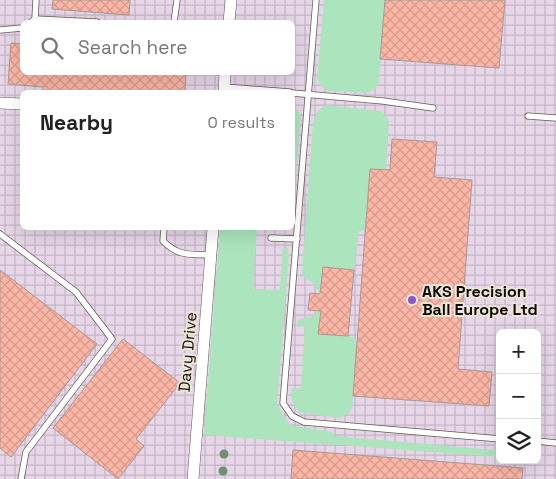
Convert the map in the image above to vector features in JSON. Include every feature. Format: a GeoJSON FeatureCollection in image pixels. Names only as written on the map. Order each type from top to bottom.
{"type":"FeatureCollection","features":[{"type":"Feature","properties":{"kind":"street"},"geometry":{"type":"LineString","coordinates":[[229,20],[231,0]]}},
{"type":"Feature","properties":{"kind":"street"},"geometry":{"type":"LineString","coordinates":[[224,90],[225,75]]}},
{"type":"Feature","properties":{"kind":"street"},"geometry":{"type":"LineString","coordinates":[[0,103],[20,104]]}},
{"type":"Feature","properties":{"kind":"street","name":"Davy Drive"},"geometry":{"type":"LineString","coordinates":[[193,479],[213,230]]}},
{"type":"Feature","properties":{"kind":"lane"},"geometry":{"type":"LineString","coordinates":[[33,20],[36,0]]}},
{"type":"Feature","properties":{"kind":"lane"},"geometry":{"type":"LineString","coordinates":[[174,20],[177,0]]}},
{"type":"Feature","properties":{"kind":"lane"},"geometry":{"type":"LineString","coordinates":[[316,0],[283,403],[292,416],[304,422],[496,439]]}},
{"type":"Feature","properties":{"kind":"lane"},"geometry":{"type":"LineString","coordinates":[[0,30],[20,28]]}},
{"type":"Feature","properties":{"kind":"lane"},"geometry":{"type":"LineString","coordinates":[[295,93],[383,101],[433,108]]}},
{"type":"Feature","properties":{"kind":"lane"},"geometry":{"type":"LineString","coordinates":[[528,116],[556,118]]}},
{"type":"Feature","properties":{"kind":"lane"},"geometry":{"type":"LineString","coordinates":[[164,230],[163,241],[171,249],[184,254],[211,255]]}},
{"type":"Feature","properties":{"kind":"lane"},"geometry":{"type":"LineString","coordinates":[[0,234],[76,292],[112,339],[26,452],[21,479]]}},
{"type":"Feature","properties":{"kind":"lane"},"geometry":{"type":"LineString","coordinates":[[271,238],[297,239]]}},
{"type":"Feature","properties":{"kind":"lane"},"geometry":{"type":"LineString","coordinates":[[541,442],[556,443]]}},
{"type":"Feature","properties":{"kind":"shaded area"},"geometry":{"type":"Polygon","coordinates":[[[0,0],[556,0],[556,479],[0,479],[0,0]]]}},
{"type":"Feature","properties":{"kind":"green space"},"geometry":{"type":"Polygon","coordinates":[[[324,0],[385,0],[379,82],[374,90],[366,93],[328,91],[321,86],[317,79],[324,0]]]}},
{"type":"Feature","properties":{"kind":"green space"},"geometry":{"type":"Polygon","coordinates":[[[325,105],[381,111],[389,121],[386,170],[370,169],[365,230],[359,231],[354,270],[323,267],[320,294],[313,283],[302,274],[313,123],[317,112],[325,105]]]}},
{"type":"Feature","properties":{"kind":"green space"},"geometry":{"type":"Polygon","coordinates":[[[295,108],[301,115],[295,180],[295,108]]]}},
{"type":"Feature","properties":{"kind":"green space"},"geometry":{"type":"Polygon","coordinates":[[[220,230],[257,230],[253,289],[280,290],[283,247],[288,249],[277,405],[290,425],[332,432],[334,436],[496,450],[496,457],[204,435],[220,230]]]}},
{"type":"Feature","properties":{"kind":"green space"},"geometry":{"type":"Polygon","coordinates":[[[318,311],[321,311],[319,334],[356,338],[352,408],[348,414],[339,418],[298,412],[292,400],[291,389],[301,388],[305,326],[296,327],[299,319],[313,316],[318,311]]]}},
{"type":"Feature","properties":{"kind":"building"},"geometry":{"type":"Polygon","coordinates":[[[53,0],[130,0],[129,15],[52,9],[53,0]]]}},
{"type":"Feature","properties":{"kind":"building"},"geometry":{"type":"Polygon","coordinates":[[[385,0],[505,0],[499,68],[380,59],[385,0]]]}},
{"type":"Feature","properties":{"kind":"building"},"geometry":{"type":"Polygon","coordinates":[[[11,43],[20,44],[20,75],[186,75],[185,90],[43,90],[43,87],[8,84],[11,43]]]}},
{"type":"Feature","properties":{"kind":"building","name":"AKS Precision Ball Europe Ltd"},"geometry":{"type":"Polygon","coordinates":[[[392,139],[437,142],[434,177],[472,180],[458,369],[492,372],[489,406],[353,396],[370,169],[390,170],[392,139]]]}},
{"type":"Feature","properties":{"kind":"building"},"geometry":{"type":"Polygon","coordinates":[[[323,267],[354,270],[348,336],[318,334],[321,311],[308,310],[310,293],[320,294],[323,267]]]}},
{"type":"Feature","properties":{"kind":"building"},"geometry":{"type":"Polygon","coordinates":[[[0,270],[97,344],[11,457],[0,448],[0,270]]]}},
{"type":"Feature","properties":{"kind":"building"},"geometry":{"type":"Polygon","coordinates":[[[123,339],[180,383],[136,439],[144,446],[118,479],[53,428],[123,339]]]}},
{"type":"Feature","properties":{"kind":"building"},"geometry":{"type":"Polygon","coordinates":[[[293,450],[523,468],[522,479],[291,479],[293,450]]]}},
{"type":"Feature","properties":{"kind":"place","name":"AKS Precision Ball Europe Ltd"},"geometry":{"type":"Point","coordinates":[412,300]}}]}
